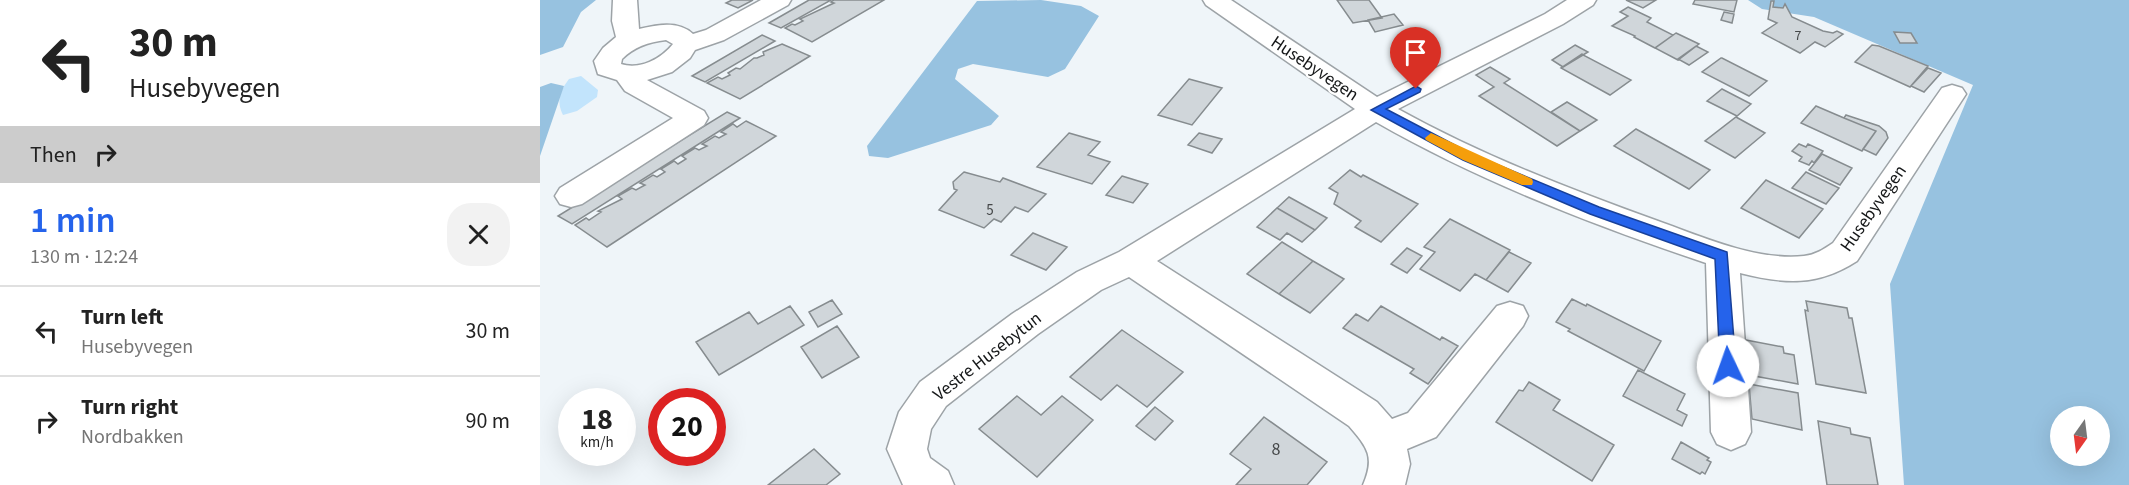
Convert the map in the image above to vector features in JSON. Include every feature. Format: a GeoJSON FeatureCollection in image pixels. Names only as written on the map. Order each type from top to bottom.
{"type":"FeatureCollection","features":[{"type":"Feature","properties":{"kind":"street"},"geometry":{"type":"LineString","coordinates":[[625,0],[623,20],[631,40]]}},
{"type":"Feature","properties":{"kind":"street"},"geometry":{"type":"LineString","coordinates":[[686,44],[715,35],[779,0]]}},
{"type":"Feature","properties":{"kind":"street","name":"Husebyvegen"},"geometry":{"type":"LineString","coordinates":[[1215,0],[1376,110],[1467,157],[1584,206],[1722,256],[1792,270],[1828,264],[1845,252],[1952,94]]}},
{"type":"Feature","properties":{"kind":"street","name":"Vestre Husebytun"},"geometry":{"type":"LineString","coordinates":[[933,485],[915,470],[907,449],[913,424],[933,394],[1024,324],[1089,281],[1131,261],[1376,110],[1554,19],[1584,0]]}},
{"type":"Feature","properties":{"kind":"street"},"geometry":{"type":"LineString","coordinates":[[666,32],[676,33],[685,39],[686,44],[682,53],[651,71],[626,74],[608,68],[607,61],[612,53],[631,40],[666,32]]}},
{"type":"Feature","properties":{"kind":"street"},"geometry":{"type":"LineString","coordinates":[[571,196],[694,118],[635,85],[626,74]]}},
{"type":"Feature","properties":{"kind":"street"},"geometry":{"type":"LineString","coordinates":[[1722,256],[1731,432]]}},
{"type":"Feature","properties":{"kind":"street"},"geometry":{"type":"LineString","coordinates":[[1131,261],[1363,414],[1386,440],[1390,471],[1384,485]]}},
{"type":"Feature","properties":{"kind":"street"},"geometry":{"type":"LineString","coordinates":[[1386,440],[1422,425],[1510,316]]}},
{"type":"Feature","properties":{"kind":"shaded area"},"geometry":{"type":"Polygon","coordinates":[[[540,0],[596,0],[581,12],[563,47],[540,55],[540,0]]]}},
{"type":"Feature","properties":{"kind":"shaded area"},"geometry":{"type":"Polygon","coordinates":[[[1041,0],[1081,6],[1099,16],[1065,69],[1048,77],[973,64],[958,69],[955,79],[999,116],[991,125],[888,158],[869,156],[867,146],[977,1],[1041,0]]]}},
{"type":"Feature","properties":{"kind":"shaded area"},"geometry":{"type":"Polygon","coordinates":[[[1748,0],[2129,0],[2129,485],[1904,485],[1890,284],[1973,85],[1814,17],[1762,9],[1748,0]]]}},
{"type":"Feature","properties":{"kind":"shaded area"},"geometry":{"type":"Polygon","coordinates":[[[581,76],[598,90],[597,97],[577,111],[563,115],[559,101],[561,92],[569,79],[581,76]]]}},
{"type":"Feature","properties":{"kind":"shaded area"},"geometry":{"type":"Polygon","coordinates":[[[551,83],[564,86],[540,156],[540,87],[551,83]]]}},
{"type":"Feature","properties":{"kind":"building"},"geometry":{"type":"Polygon","coordinates":[[[732,0],[753,0],[738,8],[726,3],[732,0]]]}},
{"type":"Feature","properties":{"kind":"building"},"geometry":{"type":"Polygon","coordinates":[[[809,0],[831,0],[781,28],[769,23],[809,0]]]}},
{"type":"Feature","properties":{"kind":"building"},"geometry":{"type":"Polygon","coordinates":[[[834,0],[884,0],[812,42],[785,28],[803,21],[800,19],[834,3],[831,2],[834,0]]]}},
{"type":"Feature","properties":{"kind":"building"},"geometry":{"type":"Polygon","coordinates":[[[1337,0],[1369,0],[1382,18],[1353,23],[1337,0]]]}},
{"type":"Feature","properties":{"kind":"building"},"geometry":{"type":"Polygon","coordinates":[[[1626,0],[1656,0],[1643,8],[1626,0]]]}},
{"type":"Feature","properties":{"kind":"building"},"geometry":{"type":"Polygon","coordinates":[[[1695,0],[1737,0],[1734,12],[1693,4],[1695,0]]]}},
{"type":"Feature","properties":{"kind":"building"},"geometry":{"type":"Polygon","coordinates":[[[1771,1],[1774,1],[1773,7],[1783,8],[1785,4],[1792,17],[1823,31],[1833,33],[1837,31],[1843,34],[1825,47],[1815,42],[1800,53],[1762,33],[1777,23],[1768,19],[1771,1]]]}},
{"type":"Feature","properties":{"kind":"building"},"geometry":{"type":"Polygon","coordinates":[[[1628,7],[1651,18],[1647,22],[1673,35],[1655,48],[1612,26],[1628,16],[1620,12],[1628,7]]]}},
{"type":"Feature","properties":{"kind":"building"},"geometry":{"type":"Polygon","coordinates":[[[1724,12],[1734,14],[1732,23],[1721,20],[1724,12]]]}},
{"type":"Feature","properties":{"kind":"building"},"geometry":{"type":"Polygon","coordinates":[[[1394,14],[1403,25],[1375,32],[1368,20],[1394,14]]]}},
{"type":"Feature","properties":{"kind":"building"},"geometry":{"type":"Polygon","coordinates":[[[1894,32],[1911,33],[1917,43],[1900,43],[1894,32]]]}},
{"type":"Feature","properties":{"kind":"building"},"geometry":{"type":"Polygon","coordinates":[[[1676,33],[1699,44],[1678,60],[1655,48],[1676,33]]]}},
{"type":"Feature","properties":{"kind":"building"},"geometry":{"type":"Polygon","coordinates":[[[762,35],[775,41],[705,82],[692,76],[762,35]]]}},
{"type":"Feature","properties":{"kind":"building"},"geometry":{"type":"Polygon","coordinates":[[[782,44],[810,56],[740,99],[707,83],[718,77],[722,79],[730,75],[728,73],[736,68],[740,69],[754,58],[764,55],[763,52],[782,44]]]}},
{"type":"Feature","properties":{"kind":"building"},"geometry":{"type":"Polygon","coordinates":[[[1575,45],[1588,52],[1563,67],[1552,60],[1575,45]]]}},
{"type":"Feature","properties":{"kind":"building"},"geometry":{"type":"Polygon","coordinates":[[[1872,45],[1928,66],[1910,87],[1855,62],[1872,45]]]}},
{"type":"Feature","properties":{"kind":"building"},"geometry":{"type":"Polygon","coordinates":[[[1696,46],[1708,52],[1689,65],[1678,59],[1696,46]]]}},
{"type":"Feature","properties":{"kind":"building"},"geometry":{"type":"Polygon","coordinates":[[[1582,54],[1631,80],[1610,95],[1561,68],[1582,54]]]}},
{"type":"Feature","properties":{"kind":"building"},"geometry":{"type":"Polygon","coordinates":[[[1721,58],[1767,81],[1749,96],[1702,72],[1721,58]]]}},
{"type":"Feature","properties":{"kind":"building"},"geometry":{"type":"Polygon","coordinates":[[[1490,67],[1510,79],[1504,83],[1580,131],[1557,146],[1479,96],[1494,87],[1476,75],[1490,67]]]}},
{"type":"Feature","properties":{"kind":"building"},"geometry":{"type":"Polygon","coordinates":[[[1928,68],[1941,73],[1924,92],[1911,86],[1928,68]]]}},
{"type":"Feature","properties":{"kind":"building"},"geometry":{"type":"Polygon","coordinates":[[[1189,79],[1222,88],[1192,125],[1158,115],[1189,79]]]}},
{"type":"Feature","properties":{"kind":"building"},"geometry":{"type":"Polygon","coordinates":[[[1722,89],[1751,104],[1737,116],[1707,101],[1722,89]]]}},
{"type":"Feature","properties":{"kind":"building"},"geometry":{"type":"Polygon","coordinates":[[[1567,102],[1597,120],[1580,131],[1551,112],[1567,102]]]}},
{"type":"Feature","properties":{"kind":"building"},"geometry":{"type":"Polygon","coordinates":[[[1816,106],[1876,131],[1862,151],[1801,123],[1816,106]]]}},
{"type":"Feature","properties":{"kind":"building"},"geometry":{"type":"Polygon","coordinates":[[[727,112],[740,118],[572,224],[558,216],[727,112]]]}},
{"type":"Feature","properties":{"kind":"building"},"geometry":{"type":"Polygon","coordinates":[[[1846,115],[1879,126],[1886,132],[1888,138],[1876,155],[1863,149],[1876,131],[1844,118],[1846,115]]]}},
{"type":"Feature","properties":{"kind":"building"},"geometry":{"type":"Polygon","coordinates":[[[1736,117],[1765,133],[1735,158],[1705,141],[1736,117]]]}},
{"type":"Feature","properties":{"kind":"building"},"geometry":{"type":"Polygon","coordinates":[[[746,121],[776,136],[607,247],[575,225],[586,218],[589,220],[601,212],[598,211],[622,199],[618,196],[632,188],[636,190],[645,185],[640,183],[653,175],[657,177],[665,172],[661,169],[674,161],[678,164],[686,159],[682,156],[695,148],[699,150],[707,146],[702,144],[715,136],[719,138],[726,134],[721,132],[733,124],[737,127],[746,121]]]}},
{"type":"Feature","properties":{"kind":"building"},"geometry":{"type":"Polygon","coordinates":[[[1636,129],[1710,170],[1689,189],[1614,146],[1636,129]]]}},
{"type":"Feature","properties":{"kind":"building"},"geometry":{"type":"Polygon","coordinates":[[[1069,133],[1100,142],[1088,155],[1110,162],[1092,184],[1037,167],[1069,133]]]}},
{"type":"Feature","properties":{"kind":"building"},"geometry":{"type":"Polygon","coordinates":[[[1199,133],[1222,139],[1212,153],[1188,145],[1199,133]]]}},
{"type":"Feature","properties":{"kind":"building"},"geometry":{"type":"Polygon","coordinates":[[[1799,144],[1806,147],[1808,144],[1823,151],[1814,163],[1812,161],[1809,165],[1799,161],[1802,157],[1792,151],[1799,144]]]}},
{"type":"Feature","properties":{"kind":"building"},"geometry":{"type":"Polygon","coordinates":[[[1822,154],[1852,168],[1840,185],[1809,170],[1822,154]]]}},
{"type":"Feature","properties":{"kind":"building"},"geometry":{"type":"Polygon","coordinates":[[[1350,170],[1418,204],[1381,242],[1355,227],[1361,221],[1334,204],[1338,193],[1329,188],[1350,170]]]}},
{"type":"Feature","properties":{"kind":"building"},"geometry":{"type":"Polygon","coordinates":[[[964,172],[1000,182],[1003,178],[1046,194],[1028,212],[1015,207],[1001,222],[994,219],[984,228],[939,210],[957,190],[954,189],[953,182],[964,172]]]}},
{"type":"Feature","properties":{"kind":"building"},"geometry":{"type":"Polygon","coordinates":[[[1806,172],[1839,188],[1826,204],[1792,188],[1806,172]]]}},
{"type":"Feature","properties":{"kind":"building"},"geometry":{"type":"Polygon","coordinates":[[[1122,176],[1148,184],[1133,203],[1106,195],[1122,176]]]}},
{"type":"Feature","properties":{"kind":"building"},"geometry":{"type":"Polygon","coordinates":[[[1766,180],[1823,209],[1799,238],[1741,208],[1766,180]]]}},
{"type":"Feature","properties":{"kind":"building"},"geometry":{"type":"Polygon","coordinates":[[[1289,197],[1327,218],[1315,230],[1277,208],[1289,197]]]}},
{"type":"Feature","properties":{"kind":"building"},"geometry":{"type":"Polygon","coordinates":[[[1277,208],[1315,230],[1302,242],[1287,233],[1280,240],[1257,227],[1277,208]]]}},
{"type":"Feature","properties":{"kind":"building"},"geometry":{"type":"Polygon","coordinates":[[[1450,219],[1510,250],[1486,280],[1475,274],[1460,291],[1420,269],[1435,252],[1424,247],[1450,219]]]}},
{"type":"Feature","properties":{"kind":"building"},"geometry":{"type":"Polygon","coordinates":[[[1033,233],[1067,247],[1046,270],[1011,255],[1033,233]]]}},
{"type":"Feature","properties":{"kind":"building"},"geometry":{"type":"Polygon","coordinates":[[[1282,242],[1313,261],[1279,294],[1247,274],[1282,242]]]}},
{"type":"Feature","properties":{"kind":"building"},"geometry":{"type":"Polygon","coordinates":[[[1407,248],[1422,256],[1407,273],[1391,264],[1407,248]]]}},
{"type":"Feature","properties":{"kind":"building"},"geometry":{"type":"Polygon","coordinates":[[[1509,252],[1531,263],[1508,292],[1486,280],[1509,252]]]}},
{"type":"Feature","properties":{"kind":"building"},"geometry":{"type":"Polygon","coordinates":[[[1313,261],[1344,279],[1310,313],[1279,294],[1313,261]]]}},
{"type":"Feature","properties":{"kind":"building"},"geometry":{"type":"Polygon","coordinates":[[[1572,299],[1586,306],[1587,304],[1661,341],[1644,371],[1568,331],[1570,329],[1556,322],[1572,299]]]}},
{"type":"Feature","properties":{"kind":"building"},"geometry":{"type":"Polygon","coordinates":[[[832,300],[842,314],[818,327],[809,312],[832,300]]]}},
{"type":"Feature","properties":{"kind":"building"},"geometry":{"type":"Polygon","coordinates":[[[1806,301],[1847,308],[1849,318],[1852,318],[1866,393],[1816,384],[1805,310],[1808,311],[1806,301]]]}},
{"type":"Feature","properties":{"kind":"building"},"geometry":{"type":"Polygon","coordinates":[[[790,306],[804,325],[719,375],[696,342],[749,312],[758,324],[790,306]]]}},
{"type":"Feature","properties":{"kind":"building"},"geometry":{"type":"Polygon","coordinates":[[[1381,306],[1440,340],[1442,337],[1458,346],[1428,384],[1410,373],[1414,369],[1343,328],[1356,314],[1368,321],[1381,306]]]}},
{"type":"Feature","properties":{"kind":"building"},"geometry":{"type":"Polygon","coordinates":[[[837,326],[859,357],[822,378],[801,347],[837,326]]]}},
{"type":"Feature","properties":{"kind":"building"},"geometry":{"type":"Polygon","coordinates":[[[1122,330],[1183,372],[1147,407],[1117,385],[1101,400],[1070,377],[1122,330]]]}},
{"type":"Feature","properties":{"kind":"building"},"geometry":{"type":"Polygon","coordinates":[[[1746,340],[1783,347],[1784,353],[1794,355],[1798,384],[1749,375],[1746,340]]]}},
{"type":"Feature","properties":{"kind":"building"},"geometry":{"type":"Polygon","coordinates":[[[1638,370],[1685,394],[1677,410],[1687,415],[1682,426],[1623,396],[1638,370]]]}},
{"type":"Feature","properties":{"kind":"building"},"geometry":{"type":"Polygon","coordinates":[[[1529,382],[1560,400],[1553,410],[1614,445],[1592,481],[1496,422],[1519,390],[1523,391],[1529,382]]]}},
{"type":"Feature","properties":{"kind":"building"},"geometry":{"type":"Polygon","coordinates":[[[1749,384],[1798,393],[1802,430],[1752,419],[1749,384]]]}},
{"type":"Feature","properties":{"kind":"building"},"geometry":{"type":"Polygon","coordinates":[[[1017,396],[1041,415],[1062,396],[1093,420],[1037,477],[979,429],[1017,396]]]}},
{"type":"Feature","properties":{"kind":"building"},"geometry":{"type":"Polygon","coordinates":[[[1155,407],[1173,421],[1155,440],[1136,426],[1155,407]]]}},
{"type":"Feature","properties":{"kind":"building"},"geometry":{"type":"Polygon","coordinates":[[[1264,417],[1327,462],[1307,485],[1236,485],[1251,469],[1230,454],[1264,417]]]}},
{"type":"Feature","properties":{"kind":"building"},"geometry":{"type":"Polygon","coordinates":[[[1818,421],[1850,428],[1851,434],[1870,438],[1878,485],[1827,485],[1818,421]]]}},
{"type":"Feature","properties":{"kind":"building"},"geometry":{"type":"Polygon","coordinates":[[[1681,442],[1709,458],[1707,460],[1711,462],[1705,474],[1702,472],[1700,474],[1672,459],[1681,442]]]}},
{"type":"Feature","properties":{"kind":"building"},"geometry":{"type":"Polygon","coordinates":[[[814,449],[840,474],[826,485],[768,485],[814,449]]]}},
{"type":"Feature","properties":{"kind":"slow traffic"},"geometry":{"type":"LineString","coordinates":[[1431,138],[1467,157],[1527,182]]}},
{"type":"Feature","properties":{"kind":"route"},"geometry":{"type":"LineString","coordinates":[[1416,89],[1376,110],[1467,157],[1595,211],[1722,256],[1728,366]]}}]}
